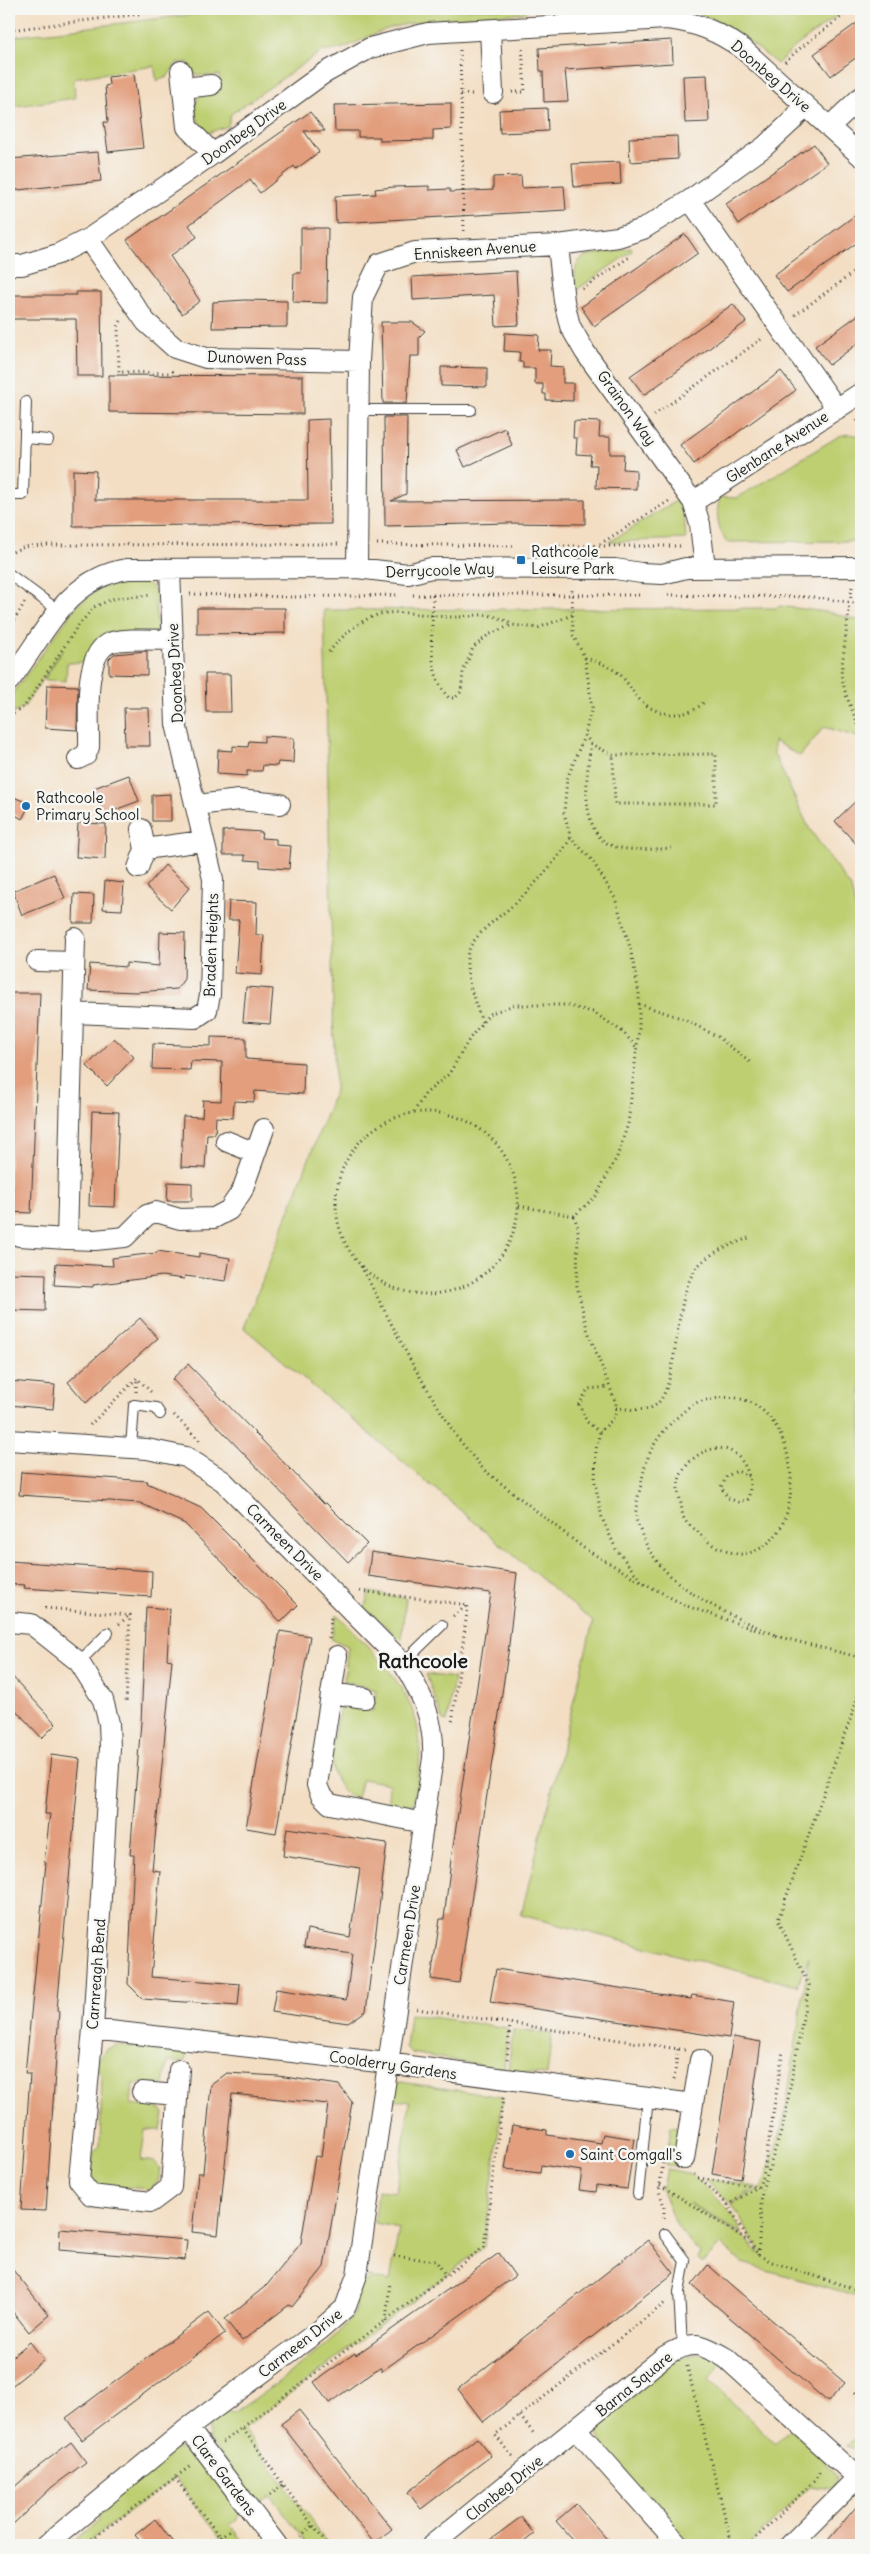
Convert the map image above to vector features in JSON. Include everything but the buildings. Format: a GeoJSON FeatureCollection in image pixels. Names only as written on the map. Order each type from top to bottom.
{"type":"FeatureCollection","features":[{"type":"Feature","properties":{"kind":"street","name":"Doonbeg Drive"},"geometry":{"type":"LineString","coordinates":[[9,265],[22,265],[58,254],[88,239],[213,154],[323,74],[352,56],[399,39],[428,34],[666,19],[688,22],[724,35],[772,75],[861,156]]}},
{"type":"Feature","properties":{"kind":"street"},"geometry":{"type":"LineString","coordinates":[[490,30],[493,93]]}},
{"type":"Feature","properties":{"kind":"street"},"geometry":{"type":"LineString","coordinates":[[211,85],[182,80],[187,127],[213,154]]}},
{"type":"Feature","properties":{"kind":"street"},"geometry":{"type":"LineString","coordinates":[[829,127],[861,97]]}},
{"type":"Feature","properties":{"kind":"street","name":"Enniskeen Avenue"},"geometry":{"type":"LineString","coordinates":[[357,568],[359,361],[363,297],[379,264],[415,252],[558,245],[618,237],[643,229],[690,200],[764,147],[792,121],[805,105]]}},
{"type":"Feature","properties":{"kind":"street"},"geometry":{"type":"LineString","coordinates":[[690,200],[837,409]]}},
{"type":"Feature","properties":{"kind":"street","name":"Dunowen Pass"},"geometry":{"type":"LineString","coordinates":[[88,239],[146,322],[176,348],[206,358],[359,361]]}},
{"type":"Feature","properties":{"kind":"street","name":"Grainon Way"},"geometry":{"type":"LineString","coordinates":[[558,245],[564,301],[570,326],[585,352],[689,496],[704,546],[705,568]]}},
{"type":"Feature","properties":{"kind":"street","name":"Glenbane Avenue"},"geometry":{"type":"LineString","coordinates":[[689,496],[861,393]]}},
{"type":"Feature","properties":{"kind":"street","name":"Derrycoole Way"},"geometry":{"type":"LineString","coordinates":[[9,682],[59,612],[91,580],[109,572],[170,569],[357,568],[408,574],[431,568],[572,568],[615,569],[641,574],[662,574],[686,568],[858,567]]}},
{"type":"Feature","properties":{"kind":"street","name":"Doonbeg Drive"},"geometry":{"type":"LineString","coordinates":[[170,569],[176,724],[197,806]]}},
{"type":"Feature","properties":{"kind":"street"},"geometry":{"type":"LineString","coordinates":[[78,759],[86,755],[89,747],[90,674],[100,652],[108,643],[119,641],[172,640]]}},
{"type":"Feature","properties":{"kind":"street"},"geometry":{"type":"LineString","coordinates":[[197,806],[238,800],[280,804]]}},
{"type":"Feature","properties":{"kind":"street","name":"Braden Heights"},"geometry":{"type":"LineString","coordinates":[[74,1012],[195,1018],[207,1010],[210,995],[213,879],[202,841],[197,806]]}},
{"type":"Feature","properties":{"kind":"street"},"geometry":{"type":"LineString","coordinates":[[138,868],[145,849],[141,829]]}},
{"type":"Feature","properties":{"kind":"street"},"geometry":{"type":"LineString","coordinates":[[145,849],[202,841]]}},
{"type":"Feature","properties":{"kind":"street"},"geometry":{"type":"LineString","coordinates":[[67,1239],[75,938]]}},
{"type":"Feature","properties":{"kind":"street"},"geometry":{"type":"LineString","coordinates":[[37,961],[74,962]]}},
{"type":"Feature","properties":{"kind":"street"},"geometry":{"type":"LineString","coordinates":[[18,1236],[95,1240],[125,1237],[147,1215],[156,1212],[180,1219],[214,1218],[229,1210],[242,1191],[264,1129]]}},
{"type":"Feature","properties":{"kind":"street"},"geometry":{"type":"LineString","coordinates":[[226,1142],[255,1153]]}},
{"type":"Feature","properties":{"kind":"street","name":"Carmeen Drive"},"geometry":{"type":"LineString","coordinates":[[9,1440],[131,1448],[186,1457],[223,1481],[403,1663],[424,1700],[434,1741],[424,1823],[357,2274],[345,2308],[321,2329],[188,2428],[46,2545]]}},
{"type":"Feature","properties":{"kind":"street","name":"Carnreagh Bend"},"geometry":{"type":"LineString","coordinates":[[9,1622],[31,1624],[79,1662],[103,1700],[109,1723],[110,1748],[93,2029],[79,2180],[90,2195],[150,2202],[171,2187],[179,2070]]}},
{"type":"Feature","properties":{"kind":"street"},"geometry":{"type":"LineString","coordinates":[[337,1656],[317,1785],[321,1795],[330,1804],[424,1823]]}},
{"type":"Feature","properties":{"kind":"street"},"geometry":{"type":"LineString","coordinates":[[331,1693],[365,1698]]}},
{"type":"Feature","properties":{"kind":"street","name":"Coolderry Gardens"},"geometry":{"type":"LineString","coordinates":[[93,2029],[387,2063],[693,2104]]}},
{"type":"Feature","properties":{"kind":"street"},"geometry":{"type":"LineString","coordinates":[[688,2166],[693,2104],[700,2060]]}},
{"type":"Feature","properties":{"kind":"street"},"geometry":{"type":"LineString","coordinates":[[142,2092],[177,2095]]}},
{"type":"Feature","properties":{"kind":"street","name":"Barna Square"},"geometry":{"type":"LineString","coordinates":[[577,2430],[665,2356],[682,2346],[704,2345],[726,2358],[832,2455],[860,2476]]}},
{"type":"Feature","properties":{"kind":"street","name":"Clare Gardens"},"geometry":{"type":"LineString","coordinates":[[188,2428],[277,2545]]}},
{"type":"Feature","properties":{"kind":"street"},"geometry":{"type":"LineString","coordinates":[[577,2430],[679,2545]]}},
{"type":"Feature","properties":{"kind":"street","name":"Clonbeg Drive"},"geometry":{"type":"LineString","coordinates":[[432,2545],[577,2430]]}},
{"type":"Feature","properties":{"kind":"street"},"geometry":{"type":"LineString","coordinates":[[790,2545],[860,2476]]}},
{"type":"Feature","properties":{"kind":"lane"},"geometry":{"type":"LineString","coordinates":[[9,495],[23,495],[26,402]]}},
{"type":"Feature","properties":{"kind":"lane"},"geometry":{"type":"LineString","coordinates":[[359,410],[471,410]]}},
{"type":"Feature","properties":{"kind":"lane"},"geometry":{"type":"LineString","coordinates":[[26,438],[48,440]]}},
{"type":"Feature","properties":{"kind":"lane"},"geometry":{"type":"LineString","coordinates":[[9,574],[30,592],[59,612]]}},
{"type":"Feature","properties":{"kind":"lane"},"geometry":{"type":"LineString","coordinates":[[131,1448],[134,1405],[156,1408],[160,1414]]}},
{"type":"Feature","properties":{"kind":"lane"},"geometry":{"type":"LineString","coordinates":[[403,1663],[442,1625]]}},
{"type":"Feature","properties":{"kind":"lane"},"geometry":{"type":"LineString","coordinates":[[79,1662],[108,1634]]}},
{"type":"Feature","properties":{"kind":"lane"},"geometry":{"type":"LineString","coordinates":[[638,2194],[648,2098]]}},
{"type":"Feature","properties":{"kind":"lane"},"geometry":{"type":"LineString","coordinates":[[665,2234],[685,2261],[679,2292],[682,2346]]}},
{"type":"Feature","properties":{"kind":"path"},"geometry":{"type":"LineString","coordinates":[[9,30],[179,9]]}},
{"type":"Feature","properties":{"kind":"path"},"geometry":{"type":"LineString","coordinates":[[772,75],[798,48],[852,9]]}},
{"type":"Feature","properties":{"kind":"path"},"geometry":{"type":"LineString","coordinates":[[460,32],[464,249]]}},
{"type":"Feature","properties":{"kind":"path"},"geometry":{"type":"LineString","coordinates":[[564,301],[636,252],[643,229]]}},
{"type":"Feature","properties":{"kind":"path"},"geometry":{"type":"LineString","coordinates":[[639,426],[861,268]]}},
{"type":"Feature","properties":{"kind":"path"},"geometry":{"type":"LineString","coordinates":[[129,298],[118,327],[119,372],[169,373],[206,358]]}},
{"type":"Feature","properties":{"kind":"path"},"geometry":{"type":"LineString","coordinates":[[600,545],[689,496]]}},
{"type":"Feature","properties":{"kind":"path"},"geometry":{"type":"LineString","coordinates":[[9,555],[12,551],[34,546],[58,545],[358,544],[515,546]]}},
{"type":"Feature","properties":{"kind":"path"},"geometry":{"type":"LineString","coordinates":[[554,547],[600,545],[704,546]]}},
{"type":"Feature","properties":{"kind":"path"},"geometry":{"type":"LineString","coordinates":[[858,567],[850,601],[841,674],[846,695],[861,732]]}},
{"type":"Feature","properties":{"kind":"path"},"geometry":{"type":"LineString","coordinates":[[572,568],[573,635],[585,658],[592,707],[585,734],[567,779],[564,814],[571,838],[592,860],[615,898],[630,946],[639,1004],[637,1048],[628,1124],[617,1157],[596,1196],[574,1216]]}},
{"type":"Feature","properties":{"kind":"path"},"geometry":{"type":"LineString","coordinates":[[9,629],[30,592]]}},
{"type":"Feature","properties":{"kind":"path"},"geometry":{"type":"LineString","coordinates":[[9,716],[24,707],[78,626],[94,607],[114,598],[171,594],[291,597],[401,595]]}},
{"type":"Feature","properties":{"kind":"path"},"geometry":{"type":"LineString","coordinates":[[408,595],[650,595]]}},
{"type":"Feature","properties":{"kind":"path"},"geometry":{"type":"LineString","coordinates":[[433,595],[433,663],[443,692],[449,698],[455,698],[461,692],[463,672],[473,648],[488,634],[512,625],[538,628],[572,616]]}},
{"type":"Feature","properties":{"kind":"path"},"geometry":{"type":"LineString","coordinates":[[658,595],[778,596],[850,601],[861,604]]}},
{"type":"Feature","properties":{"kind":"path"},"geometry":{"type":"LineString","coordinates":[[330,652],[341,637],[358,623],[379,614],[432,614],[456,618],[486,615],[504,618],[512,625]]}},
{"type":"Feature","properties":{"kind":"path"},"geometry":{"type":"LineString","coordinates":[[585,658],[598,662],[618,673],[640,700],[653,709],[668,714],[684,714],[698,709],[704,702]]}},
{"type":"Feature","properties":{"kind":"path"},"geometry":{"type":"LineString","coordinates":[[585,734],[591,744],[613,755],[716,754],[716,804],[616,804],[613,755]]}},
{"type":"Feature","properties":{"kind":"path"},"geometry":{"type":"LineString","coordinates":[[591,744],[587,783],[589,819],[601,840],[619,848],[672,848]]}},
{"type":"Feature","properties":{"kind":"path"},"geometry":{"type":"LineString","coordinates":[[482,1022],[468,983],[466,957],[477,937],[519,900],[562,852],[571,838]]}},
{"type":"Feature","properties":{"kind":"path"},"geometry":{"type":"LineString","coordinates":[[639,1004],[684,1019],[718,1037],[752,1064]]}},
{"type":"Feature","properties":{"kind":"path"},"geometry":{"type":"LineString","coordinates":[[414,1113],[425,1094],[449,1074],[470,1038],[489,1014],[514,1005],[565,1006],[593,1012],[623,1032],[637,1048]]}},
{"type":"Feature","properties":{"kind":"path"},"geometry":{"type":"LineString","coordinates":[[359,1263],[376,1278],[395,1288],[438,1293],[458,1288],[478,1279],[499,1259],[507,1248],[516,1228],[519,1206],[518,1186],[511,1169],[488,1139],[472,1125],[453,1116],[434,1112],[414,1113],[393,1118],[374,1129],[358,1144],[346,1162],[339,1182],[336,1204],[347,1245],[359,1263],[414,1368],[456,1436],[484,1470],[584,1549],[684,1605],[778,1636],[858,1657],[861,1667]]}},
{"type":"Feature","properties":{"kind":"path"},"geometry":{"type":"LineString","coordinates":[[519,1206],[574,1216]]}},
{"type":"Feature","properties":{"kind":"path"},"geometry":{"type":"LineString","coordinates":[[574,1216],[578,1227],[577,1286],[587,1329],[616,1404],[615,1417],[600,1432],[596,1449],[595,1483],[602,1518],[616,1549],[642,1582]]}},
{"type":"Feature","properties":{"kind":"path"},"geometry":{"type":"LineString","coordinates":[[616,1408],[652,1408],[665,1397],[671,1379],[676,1334],[686,1288],[698,1265],[720,1250],[749,1238]]}},
{"type":"Feature","properties":{"kind":"path"},"geometry":{"type":"LineString","coordinates":[[600,1432],[587,1422],[579,1405],[588,1389],[609,1387]]}},
{"type":"Feature","properties":{"kind":"path"},"geometry":{"type":"LineString","coordinates":[[749,1476],[737,1471],[727,1476],[722,1488],[728,1498],[738,1502],[748,1499],[751,1489],[749,1476],[743,1462],[734,1452],[717,1447],[699,1454],[686,1467],[678,1487],[685,1520],[712,1546],[741,1555],[763,1548],[782,1529],[792,1487],[787,1448],[773,1419],[750,1401],[728,1397],[697,1401],[667,1426],[645,1458],[635,1516],[647,1548],[681,1586],[721,1611],[778,1636]]}},
{"type":"Feature","properties":{"kind":"path"},"geometry":{"type":"LineString","coordinates":[[333,1591],[329,1638],[337,1656]]}},
{"type":"Feature","properties":{"kind":"path"},"geometry":{"type":"LineString","coordinates":[[758,2255],[762,2190],[782,2126],[809,1985],[778,1920],[856,1703],[861,1673]]}},
{"type":"Feature","properties":{"kind":"path"},"geometry":{"type":"LineString","coordinates":[[396,2006],[678,2048],[694,2052],[700,2060]]}},
{"type":"Feature","properties":{"kind":"path"},"geometry":{"type":"LineString","coordinates":[[671,2100],[678,2048]]}},
{"type":"Feature","properties":{"kind":"path"},"geometry":{"type":"LineString","coordinates":[[728,2205],[758,2187],[762,2177],[783,2052]]}},
{"type":"Feature","properties":{"kind":"path"},"geometry":{"type":"LineString","coordinates":[[688,2166],[697,2178],[728,2205],[758,2255],[772,2262],[861,2291]]}},
{"type":"Feature","properties":{"kind":"path"},"geometry":{"type":"LineString","coordinates":[[697,2178],[758,2187]]}},
{"type":"Feature","properties":{"kind":"path"},"geometry":{"type":"LineString","coordinates":[[660,2185],[747,2239]]}},
{"type":"Feature","properties":{"kind":"path"},"geometry":{"type":"LineString","coordinates":[[394,2256],[436,2262],[446,2276]]}},
{"type":"Feature","properties":{"kind":"path"},"geometry":{"type":"LineString","coordinates":[[386,2321],[390,2282]]}},
{"type":"Feature","properties":{"kind":"path"},"geometry":{"type":"LineString","coordinates":[[524,2472],[495,2435],[679,2292]]}},
{"type":"Feature","properties":{"kind":"path"},"geometry":{"type":"LineString","coordinates":[[682,2346],[732,2545]]}},
{"type":"Feature","properties":{"kind":"path"},"geometry":{"type":"LineString","coordinates":[[855,2392],[861,2398]]}},
{"type":"Feature","properties":{"kind":"path"},"geometry":{"type":"LineString","coordinates":[[243,2428],[327,2545]]}},
{"type":"Feature","properties":{"kind":"path"},"geometry":{"type":"LineString","coordinates":[[749,2545],[814,2481],[832,2455]]}},
{"type":"Feature","properties":{"kind":"path"},"geometry":{"type":"LineString","coordinates":[[175,2478],[226,2545]]}},
{"type":"Feature","properties":{"kind":"path"},"geometry":{"type":"LineString","coordinates":[[270,2495],[283,2486]]}},
{"type":"Feature","properties":{"kind":"path"},"geometry":{"type":"LineString","coordinates":[[300,2536],[313,2526]]}},
{"type":"Feature","properties":{"kind":"path"},"geometry":{"type":"LineString","coordinates":[[220,2538],[232,2528]]}},
{"type":"Feature","properties":{"kind":"green space"},"geometry":{"type":"Polygon","coordinates":[[[236,9],[528,9],[524,13],[445,19],[398,26],[340,49],[322,51],[231,114],[228,126],[207,133],[196,115],[197,99],[210,91],[221,90],[219,75],[204,76],[196,74],[188,62],[177,63],[167,77],[157,81],[154,66],[74,78],[75,98],[9,107],[9,50],[17,36],[236,9]]]}},
{"type":"Feature","properties":{"kind":"green space"},"geometry":{"type":"Polygon","coordinates":[[[685,9],[846,9],[796,46],[777,64],[745,38],[724,25],[685,9]]]}},
{"type":"Feature","properties":{"kind":"green space"},"geometry":{"type":"Polygon","coordinates":[[[631,248],[632,251],[575,291],[576,267],[581,259],[585,256],[631,248]]]}},
{"type":"Feature","properties":{"kind":"green space"},"geometry":{"type":"Polygon","coordinates":[[[848,434],[861,436],[861,541],[727,542],[721,532],[717,514],[721,497],[737,498],[839,436],[848,434]]]}},
{"type":"Feature","properties":{"kind":"green space"},"geometry":{"type":"Polygon","coordinates":[[[679,499],[684,515],[686,539],[609,542],[679,499]]]}},
{"type":"Feature","properties":{"kind":"green space"},"geometry":{"type":"Polygon","coordinates":[[[129,581],[147,583],[155,591],[157,632],[87,662],[67,663],[66,681],[44,680],[63,649],[24,707],[9,716],[9,698],[77,606],[98,589],[129,581]]]}},
{"type":"Feature","properties":{"kind":"green space"},"geometry":{"type":"Polygon","coordinates":[[[779,606],[827,612],[861,621],[861,738],[824,727],[800,756],[774,741],[774,754],[809,828],[851,888],[861,936],[861,2297],[742,2263],[721,2244],[703,2263],[698,2259],[700,2253],[676,2226],[660,2185],[663,2187],[667,2169],[692,2174],[732,2214],[743,2234],[689,2203],[747,2239],[758,2254],[758,2249],[732,2204],[762,2187],[783,2126],[809,1957],[797,1986],[521,1915],[593,1622],[244,1328],[335,1091],[324,610],[777,608],[779,606]]]}},
{"type":"Feature","properties":{"kind":"green space"},"geometry":{"type":"Polygon","coordinates":[[[369,1592],[406,1598],[401,1640],[365,1608],[369,1592]]]}},
{"type":"Feature","properties":{"kind":"green space"},"geometry":{"type":"Polygon","coordinates":[[[337,1614],[394,1677],[414,1713],[419,1733],[420,1755],[414,1801],[411,1805],[405,1807],[391,1804],[388,1800],[389,1784],[362,1779],[357,1798],[354,1799],[343,1791],[336,1781],[332,1757],[340,1707],[373,1711],[376,1690],[344,1681],[348,1646],[331,1639],[337,1614]]]}},
{"type":"Feature","properties":{"kind":"green space"},"geometry":{"type":"Polygon","coordinates":[[[426,1674],[454,1678],[447,1722],[443,1721],[426,1674]]]}},
{"type":"Feature","properties":{"kind":"green space"},"geometry":{"type":"Polygon","coordinates":[[[410,2014],[508,2028],[504,2069],[411,2053],[406,2047],[410,2014]]]}},
{"type":"Feature","properties":{"kind":"green space"},"geometry":{"type":"Polygon","coordinates":[[[513,2030],[552,2034],[547,2075],[508,2070],[513,2030]]]}},
{"type":"Feature","properties":{"kind":"green space"},"geometry":{"type":"Polygon","coordinates":[[[117,2045],[187,2050],[185,2062],[168,2062],[164,2084],[133,2084],[131,2104],[161,2109],[164,2114],[161,2130],[145,2130],[141,2160],[155,2162],[160,2168],[158,2182],[150,2189],[103,2186],[95,2183],[92,2178],[93,2153],[100,2146],[102,2075],[98,2070],[97,2062],[106,2049],[117,2045]]]}},
{"type":"Feature","properties":{"kind":"green space"},"geometry":{"type":"Polygon","coordinates":[[[401,2082],[503,2097],[484,2247],[243,2429],[329,2545],[301,2545],[305,2541],[270,2495],[262,2501],[255,2501],[209,2440],[209,2424],[224,2411],[233,2413],[263,2393],[319,2350],[335,2335],[348,2322],[356,2310],[354,2297],[360,2281],[367,2282],[368,2277],[390,2281],[399,2228],[375,2223],[378,2190],[396,2192],[410,2102],[392,2100],[394,2086],[401,2082]]]}},
{"type":"Feature","properties":{"kind":"green space"},"geometry":{"type":"Polygon","coordinates":[[[671,2126],[681,2127],[676,2166],[666,2165],[671,2126]]]}},
{"type":"Feature","properties":{"kind":"green space"},"geometry":{"type":"Polygon","coordinates":[[[703,2179],[757,2187],[731,2203],[703,2179]]]}},
{"type":"Feature","properties":{"kind":"green space"},"geometry":{"type":"Polygon","coordinates":[[[699,2353],[726,2358],[709,2380],[776,2444],[795,2422],[837,2477],[833,2489],[810,2486],[749,2545],[690,2545],[602,2446],[598,2431],[614,2414],[675,2360],[699,2353]]]}},
{"type":"Feature","properties":{"kind":"green space"},"geometry":{"type":"Polygon","coordinates":[[[861,2428],[859,2437],[861,2452],[847,2447],[861,2428]]]}},
{"type":"Feature","properties":{"kind":"green space"},"geometry":{"type":"Polygon","coordinates":[[[173,2448],[192,2450],[240,2512],[238,2519],[230,2525],[245,2545],[226,2545],[175,2478],[84,2545],[70,2545],[98,2521],[102,2506],[173,2448]]]}},
{"type":"Feature","properties":{"kind":"place","name":"Rathcoole Leisure Park"},"geometry":{"type":"Point","coordinates":[521,560]}},
{"type":"Feature","properties":{"kind":"place","name":"Rathcoole Primary School"},"geometry":{"type":"Point","coordinates":[26,806]}},
{"type":"Feature","properties":{"kind":"place","name":"Saint Comgall's"},"geometry":{"type":"Point","coordinates":[570,2154]}},
{"type":"Feature","properties":{"kind":"district","name":"Rathcoole"},"geometry":{"type":"Point","coordinates":[423,1660]}}]}
